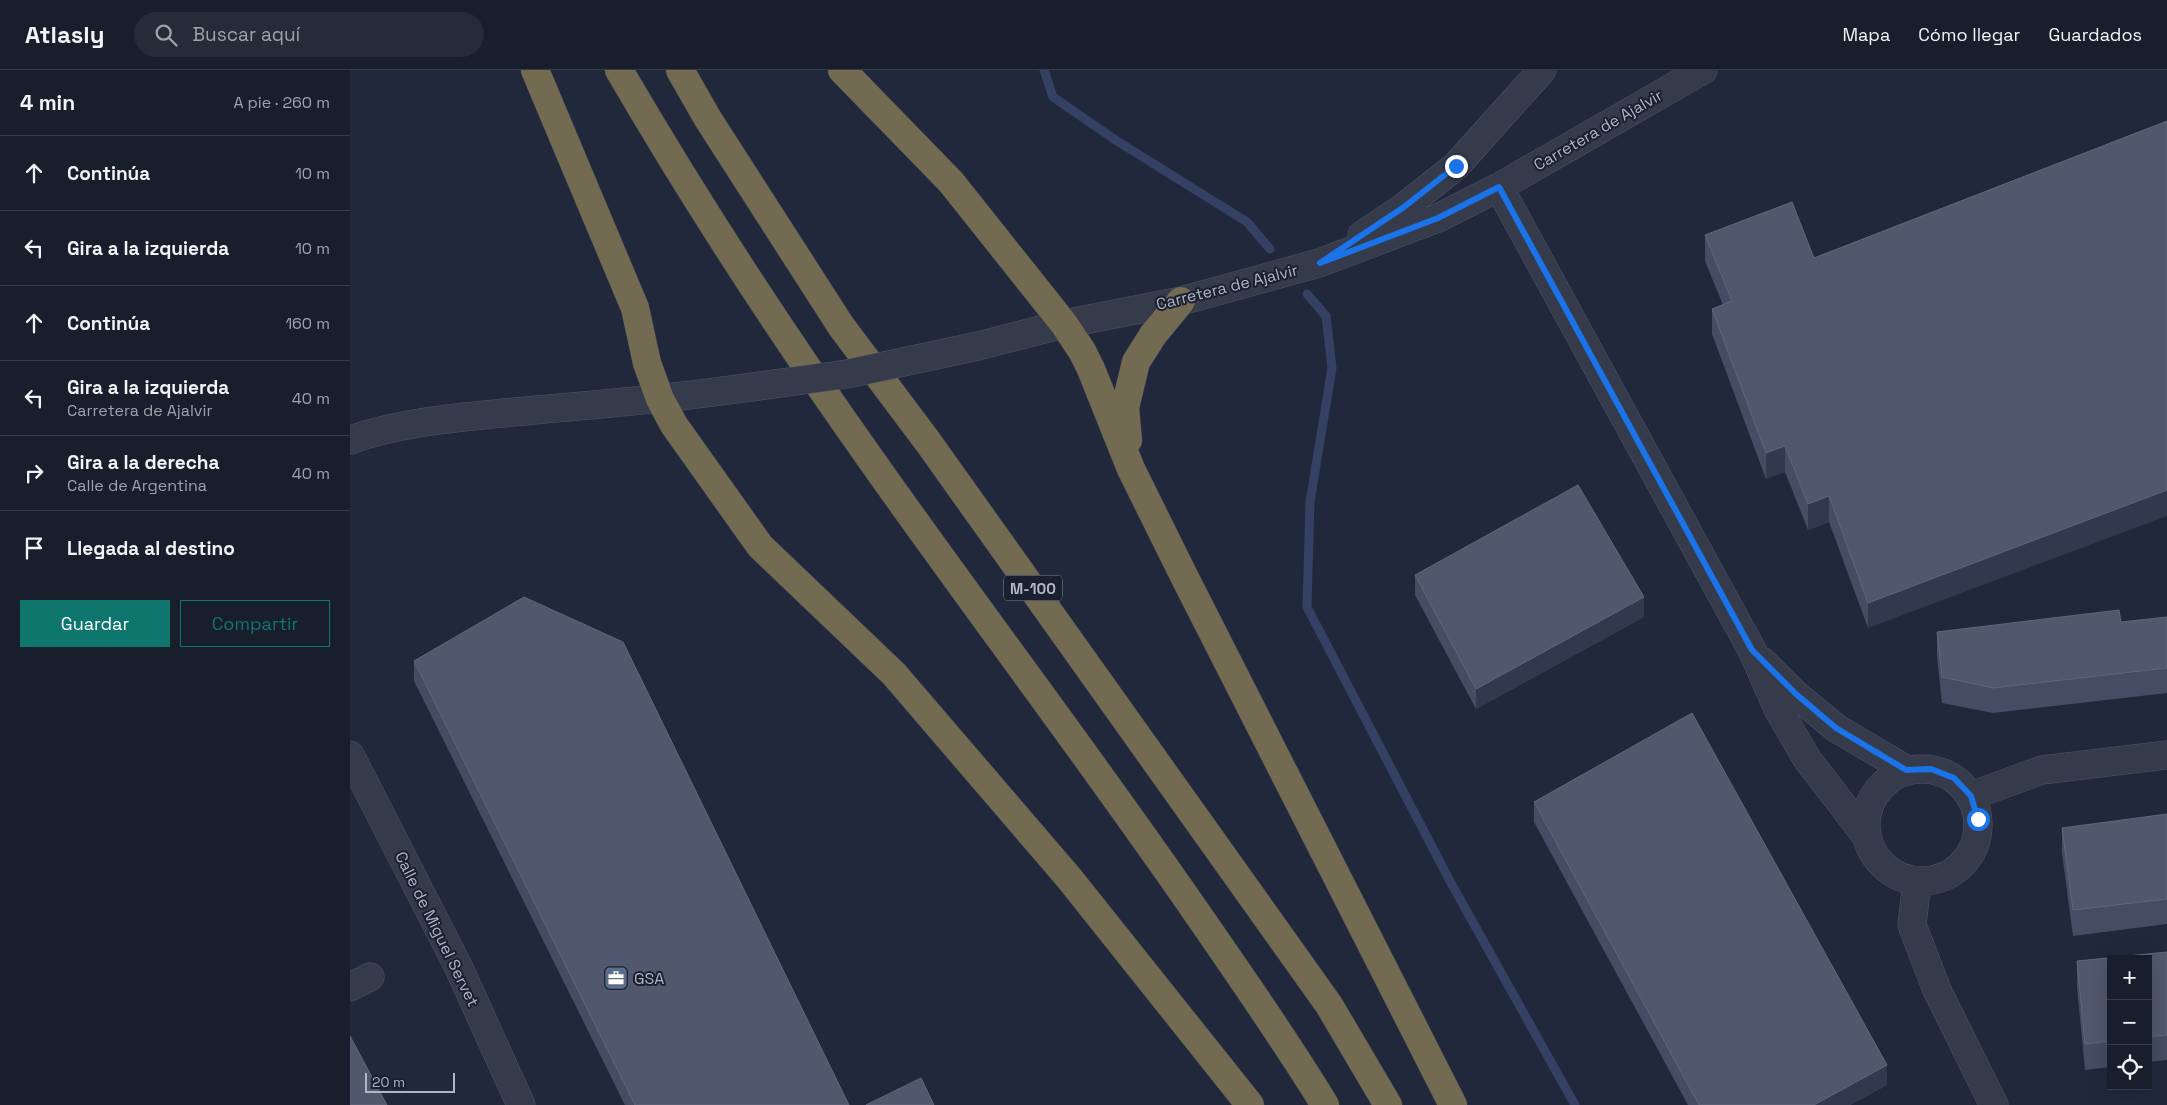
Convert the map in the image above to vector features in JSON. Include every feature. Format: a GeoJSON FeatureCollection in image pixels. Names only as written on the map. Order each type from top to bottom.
{"type":"FeatureCollection","features":[{"type":"Feature","properties":{"kind":"highway"},"geometry":{"type":"LineString","coordinates":[[536,70],[635,308],[647,363],[660,399],[674,425],[760,546],[894,674],[1069,878],[1250,1105]]}},
{"type":"Feature","properties":{"kind":"highway"},"geometry":{"type":"LineString","coordinates":[[619,70],[666,150],[786,338],[879,471],[1139,829],[1285,1040],[1324,1105]]}},
{"type":"Feature","properties":{"kind":"highway","name":"M-100"},"geometry":{"type":"LineString","coordinates":[[680,70],[708,119],[841,326],[974,506],[1324,997],[1388,1105]]}},
{"type":"Feature","properties":{"kind":"highway"},"geometry":{"type":"LineString","coordinates":[[842,70],[951,182],[1064,324],[1091,369],[1131,469],[1453,1105]]}},
{"type":"Feature","properties":{"kind":"highway"},"geometry":{"type":"LineString","coordinates":[[1131,469],[1125,408],[1136,362],[1153,335],[1181,300]]}},
{"type":"Feature","properties":{"kind":"street"},"geometry":{"type":"LineString","coordinates":[[1320,263],[1404,207],[1456,166],[1542,70]]}},
{"type":"Feature","properties":{"kind":"street","name":"Carretera de Ajalvir"},"geometry":{"type":"LineString","coordinates":[[350,440],[371,432],[464,417],[660,399],[847,374],[978,346],[1064,324],[1181,300],[1320,263],[1438,218],[1499,187],[1700,71]]}},
{"type":"Feature","properties":{"kind":"street"},"geometry":{"type":"LineString","coordinates":[[1499,187],[1752,650],[1778,710],[1807,759],[1867,837],[1877,859],[1894,874],[1917,882],[1942,878],[1962,864],[1976,844],[1978,819],[1971,796],[1954,778],[1931,769],[1906,770],[1882,785],[1868,809],[1867,837]]}},
{"type":"Feature","properties":{"kind":"street"},"geometry":{"type":"LineString","coordinates":[[1752,650],[1796,694],[1836,728],[1906,770]]}},
{"type":"Feature","properties":{"kind":"street","name":"Calle de Miguel Servet"},"geometry":{"type":"LineString","coordinates":[[350,754],[458,966],[521,1105]]}},
{"type":"Feature","properties":{"kind":"street"},"geometry":{"type":"LineString","coordinates":[[1971,796],[2042,770],[2167,755]]}},
{"type":"Feature","properties":{"kind":"street"},"geometry":{"type":"LineString","coordinates":[[1917,882],[1912,925],[1937,990],[1994,1105]]}},
{"type":"Feature","properties":{"kind":"building"},"geometry":{"type":"Polygon","coordinates":[[[2167,121],[2167,490],[1868,603],[1829,496],[1808,504],[1785,446],[1766,453],[1712,309],[1732,301],[1705,235],[1792,202],[1814,258],[2167,121]]]}},
{"type":"Feature","properties":{"kind":"building"},"geometry":{"type":"Polygon","coordinates":[[[1578,485],[1644,597],[1476,689],[1415,575],[1578,485]]]}},
{"type":"Feature","properties":{"kind":"building"},"geometry":{"type":"Polygon","coordinates":[[[524,597],[623,642],[849,1105],[635,1105],[414,661],[524,597]]]}},
{"type":"Feature","properties":{"kind":"building"},"geometry":{"type":"Polygon","coordinates":[[[2119,610],[2121,622],[2167,617],[2167,668],[1993,688],[1942,677],[1937,632],[2119,610]]]}},
{"type":"Feature","properties":{"kind":"building"},"geometry":{"type":"Polygon","coordinates":[[[1692,713],[1887,1065],[1814,1105],[1699,1105],[1534,802],[1692,713]]]}},
{"type":"Feature","properties":{"kind":"building"},"geometry":{"type":"Polygon","coordinates":[[[2167,814],[2167,899],[2073,910],[2062,828],[2167,814]]]}},
{"type":"Feature","properties":{"kind":"building"},"geometry":{"type":"Polygon","coordinates":[[[2167,952],[2167,1035],[2152,1037],[2152,955],[2137,955],[2167,952]]]}},
{"type":"Feature","properties":{"kind":"building"},"geometry":{"type":"Polygon","coordinates":[[[2107,958],[2107,1041],[2085,1044],[2077,961],[2107,958]]]}},
{"type":"Feature","properties":{"kind":"building"},"geometry":{"type":"Polygon","coordinates":[[[350,1036],[387,1105],[350,1105],[350,1036]]]}},
{"type":"Feature","properties":{"kind":"building"},"geometry":{"type":"Polygon","coordinates":[[[921,1078],[934,1105],[866,1105],[921,1078]]]}},
{"type":"Feature","properties":{"kind":"waterway"},"geometry":{"type":"LineString","coordinates":[[1044,70],[1053,97],[1117,141],[1247,222],[1270,249]]}},
{"type":"Feature","properties":{"kind":"waterway"},"geometry":{"type":"LineString","coordinates":[[1307,294],[1326,316],[1332,368],[1310,502],[1307,607],[1451,883],[1575,1105]]}},
{"type":"Feature","properties":{"kind":"place","name":"GSA"},"geometry":{"type":"Point","coordinates":[616,978]}},
{"type":"Feature","properties":{"kind":"route"},"geometry":{"type":"LineString","coordinates":[[1456,166],[1404,207],[1320,263],[1438,218],[1499,187],[1752,650],[1796,694],[1836,728],[1906,770],[1931,769],[1954,778],[1971,796],[1978,819]]}}]}
